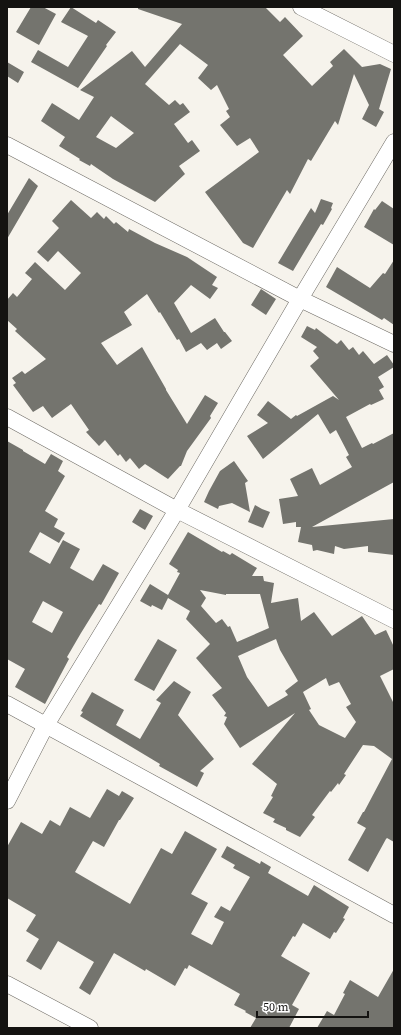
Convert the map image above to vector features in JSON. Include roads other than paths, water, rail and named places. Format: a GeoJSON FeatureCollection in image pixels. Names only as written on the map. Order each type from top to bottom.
{"type":"FeatureCollection","features":[{"type":"Feature","properties":{"kind":"street"},"geometry":{"type":"LineString","coordinates":[[300,7],[394,54]]}},
{"type":"Feature","properties":{"kind":"street"},"geometry":{"type":"LineString","coordinates":[[7,801],[46,725],[177,510],[300,299],[394,142]]}},
{"type":"Feature","properties":{"kind":"street"},"geometry":{"type":"LineString","coordinates":[[7,145],[300,299],[394,344]]}},
{"type":"Feature","properties":{"kind":"street"},"geometry":{"type":"LineString","coordinates":[[7,417],[177,510],[394,620]]}},
{"type":"Feature","properties":{"kind":"street"},"geometry":{"type":"LineString","coordinates":[[7,704],[394,915]]}},
{"type":"Feature","properties":{"kind":"street"},"geometry":{"type":"LineString","coordinates":[[7,984],[90,1028]]}}]}
